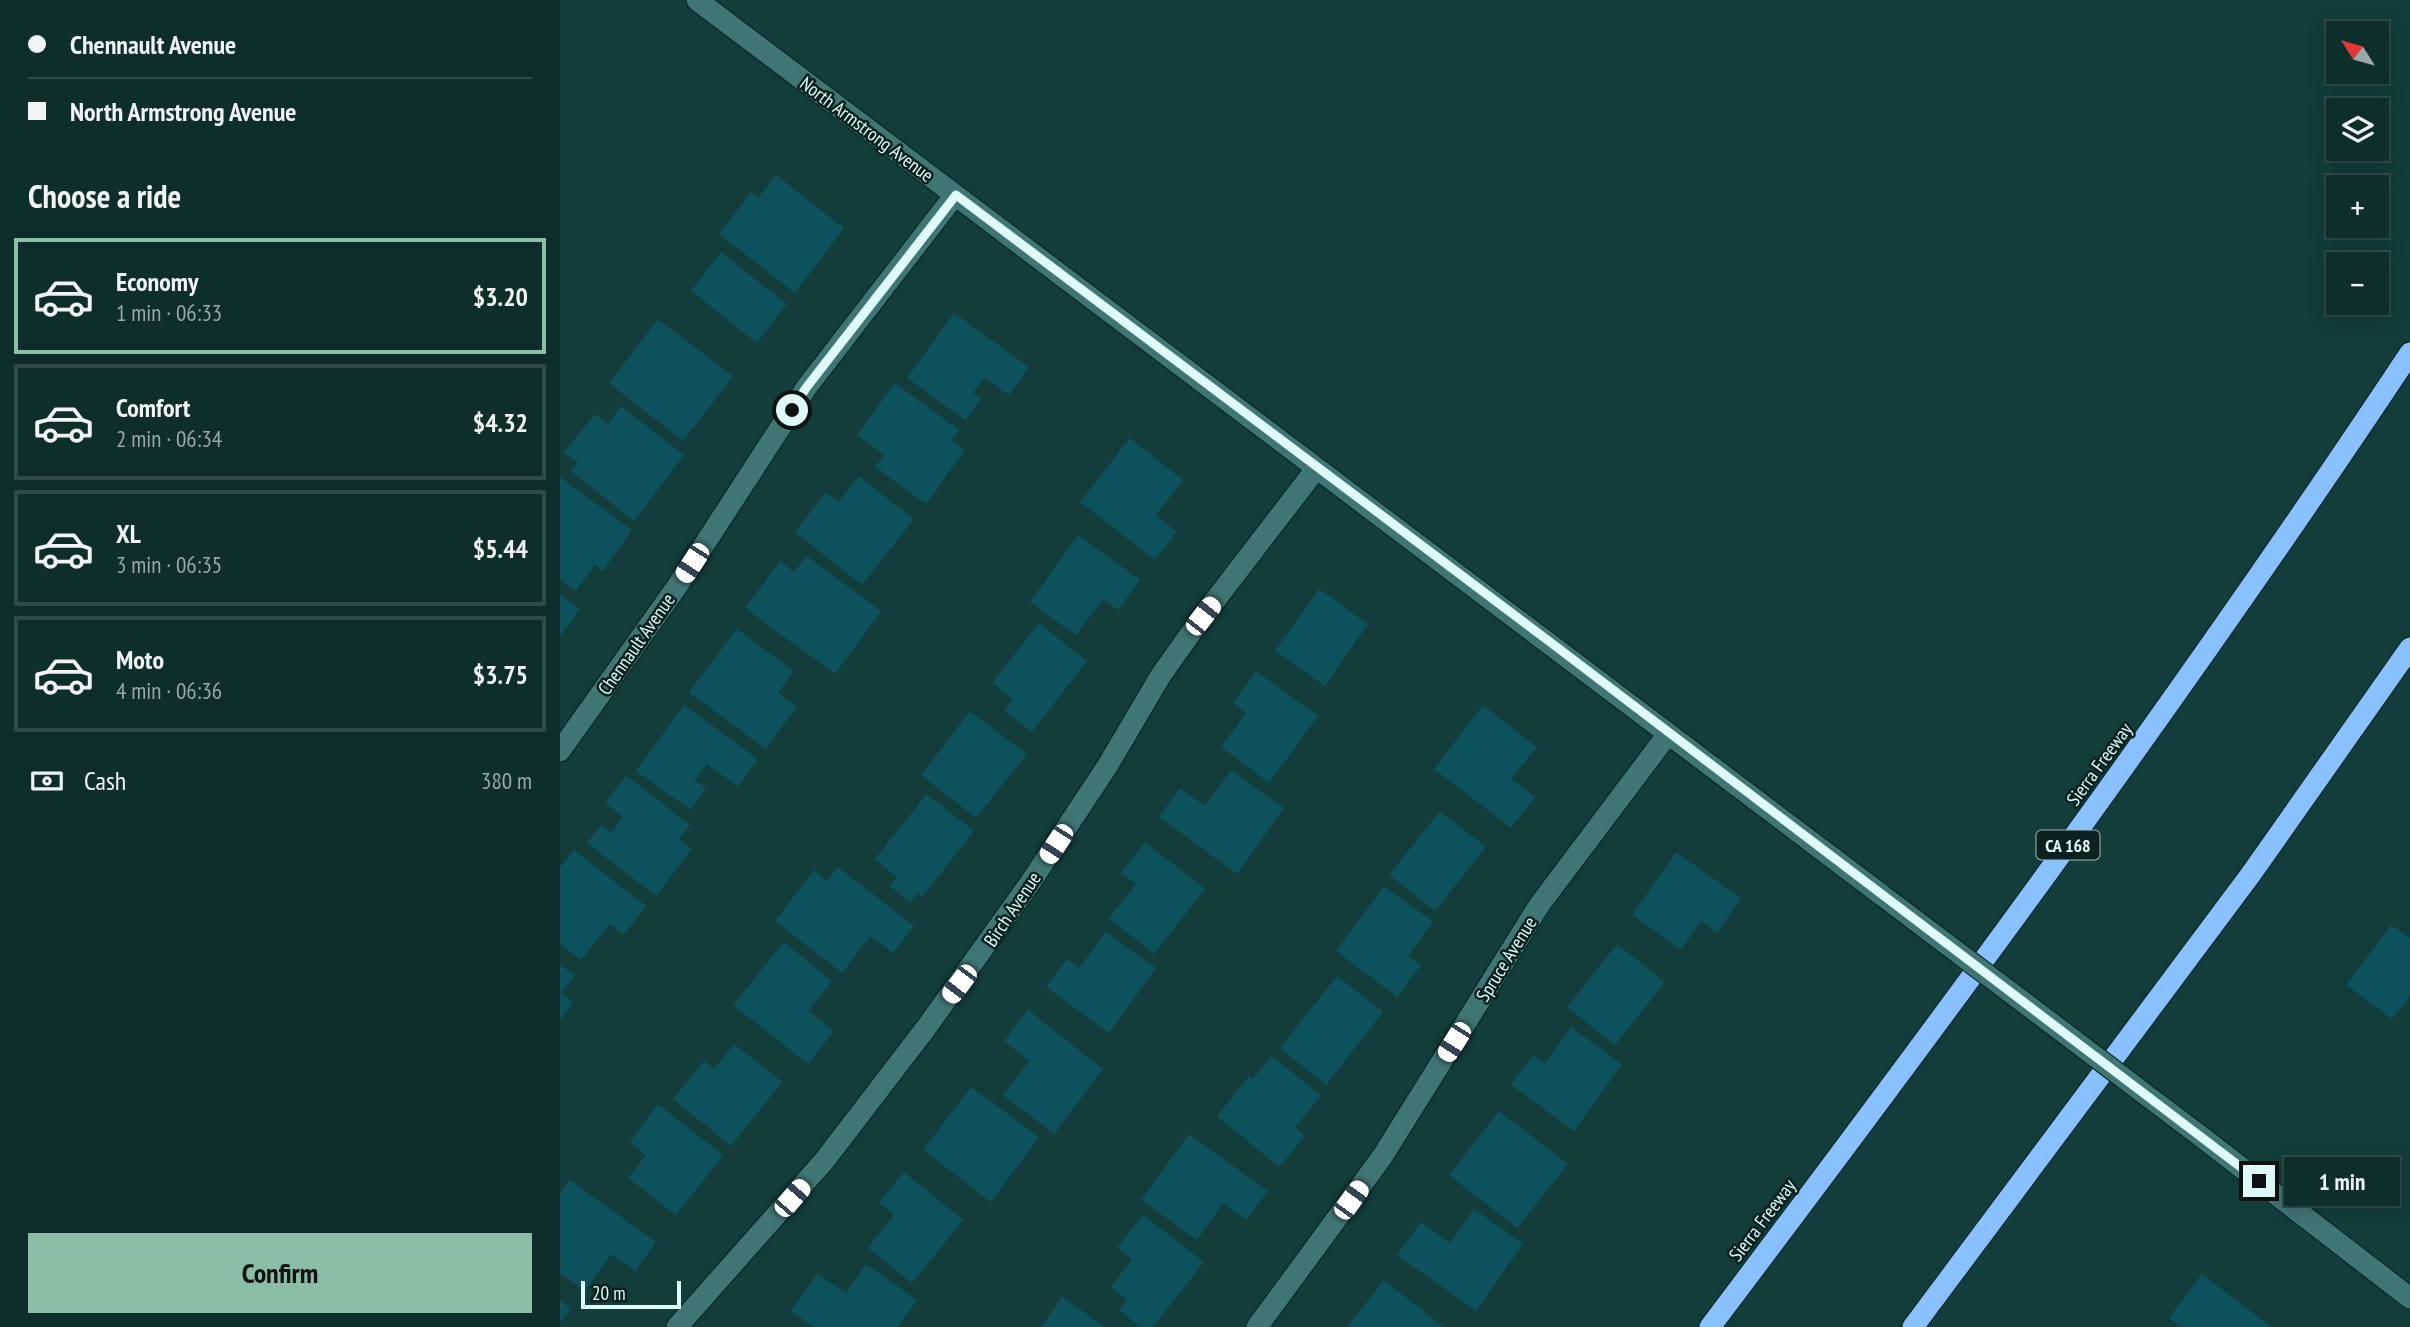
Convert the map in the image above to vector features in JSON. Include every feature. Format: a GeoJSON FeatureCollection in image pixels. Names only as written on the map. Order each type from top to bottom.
{"type":"FeatureCollection","features":[{"type":"Feature","properties":{"kind":"highway","name":"Sierra Freeway"},"geometry":{"type":"LineString","coordinates":[[1710,1327],[1867,1119],[2121,772],[2302,516],[2410,353]]}},
{"type":"Feature","properties":{"kind":"highway"},"geometry":{"type":"LineString","coordinates":[[1913,1327],[2251,874],[2410,649]]}},
{"type":"Feature","properties":{"kind":"street","name":"North Armstrong Avenue"},"geometry":{"type":"LineString","coordinates":[[697,0],[1316,469],[1554,645],[2410,1298]]}},
{"type":"Feature","properties":{"kind":"street","name":"Chennault Avenue"},"geometry":{"type":"LineString","coordinates":[[560,751],[678,585],[806,388],[956,195]]}},
{"type":"Feature","properties":{"kind":"street","name":"Birch Avenue"},"geometry":{"type":"LineString","coordinates":[[677,1327],[824,1161],[935,1017],[1037,873],[1108,765],[1161,676],[1316,469]]}},
{"type":"Feature","properties":{"kind":"street","name":"Spruce Avenue"},"geometry":{"type":"LineString","coordinates":[[1256,1327],[1382,1157],[1541,904],[1668,734]]}},
{"type":"Feature","properties":{"kind":"building"},"geometry":{"type":"Polygon","coordinates":[[[776,175],[844,228],[795,293],[719,234],[751,192],[758,198],[776,175]]]}},
{"type":"Feature","properties":{"kind":"building"},"geometry":{"type":"Polygon","coordinates":[[[721,252],[787,304],[757,343],[691,291],[721,252]]]}},
{"type":"Feature","properties":{"kind":"building"},"geometry":{"type":"Polygon","coordinates":[[[954,313],[1029,367],[1009,395],[984,378],[973,393],[981,399],[965,420],[907,378],[954,313]]]}},
{"type":"Feature","properties":{"kind":"building"},"geometry":{"type":"Polygon","coordinates":[[[658,319],[733,376],[683,441],[609,383],[658,319]]]}},
{"type":"Feature","properties":{"kind":"building"},"geometry":{"type":"Polygon","coordinates":[[[895,383],[959,430],[952,440],[965,450],[926,504],[875,467],[884,455],[857,435],[895,383]]]}},
{"type":"Feature","properties":{"kind":"building"},"geometry":{"type":"Polygon","coordinates":[[[621,406],[684,455],[634,521],[571,471],[578,462],[564,452],[595,414],[608,424],[621,406]]]}},
{"type":"Feature","properties":{"kind":"building"},"geometry":{"type":"Polygon","coordinates":[[[1130,438],[1183,480],[1156,515],[1177,532],[1155,560],[1080,502],[1130,438]]]}},
{"type":"Feature","properties":{"kind":"building"},"geometry":{"type":"Polygon","coordinates":[[[859,476],[914,519],[862,585],[795,532],[826,492],[838,502],[859,476]]]}},
{"type":"Feature","properties":{"kind":"building"},"geometry":{"type":"Polygon","coordinates":[[[560,477],[632,530],[603,571],[595,565],[576,591],[560,579],[560,477]]]}},
{"type":"Feature","properties":{"kind":"building"},"geometry":{"type":"Polygon","coordinates":[[[1078,535],[1140,580],[1118,610],[1103,599],[1076,635],[1030,602],[1078,535]]]}},
{"type":"Feature","properties":{"kind":"building"},"geometry":{"type":"Polygon","coordinates":[[[807,556],[881,611],[835,674],[745,608],[780,561],[794,572],[807,556]]]}},
{"type":"Feature","properties":{"kind":"building"},"geometry":{"type":"Polygon","coordinates":[[[1319,589],[1368,624],[1325,686],[1275,651],[1319,589]]]}},
{"type":"Feature","properties":{"kind":"building"},"geometry":{"type":"Polygon","coordinates":[[[560,594],[580,609],[560,636],[560,594]]]}},
{"type":"Feature","properties":{"kind":"building"},"geometry":{"type":"Polygon","coordinates":[[[1039,623],[1087,661],[1032,732],[1004,710],[1013,699],[992,683],[1039,623]]]}},
{"type":"Feature","properties":{"kind":"building"},"geometry":{"type":"Polygon","coordinates":[[[737,629],[794,671],[778,693],[797,707],[765,749],[689,692],[737,629]]]}},
{"type":"Feature","properties":{"kind":"building"},"geometry":{"type":"Polygon","coordinates":[[[1256,671],[1318,716],[1269,783],[1221,747],[1246,713],[1233,703],[1256,671]]]}},
{"type":"Feature","properties":{"kind":"building"},"geometry":{"type":"Polygon","coordinates":[[[684,705],[758,759],[738,787],[707,764],[695,780],[706,788],[691,810],[636,771],[684,705]]]}},
{"type":"Feature","properties":{"kind":"building"},"geometry":{"type":"Polygon","coordinates":[[[1483,705],[1537,747],[1511,779],[1535,797],[1511,828],[1434,769],[1483,705]]]}},
{"type":"Feature","properties":{"kind":"building"},"geometry":{"type":"Polygon","coordinates":[[[970,711],[1027,754],[976,818],[921,775],[970,711]]]}},
{"type":"Feature","properties":{"kind":"building"},"geometry":{"type":"Polygon","coordinates":[[[1231,770],[1284,808],[1237,874],[1159,817],[1180,788],[1205,806],[1231,770]]]}},
{"type":"Feature","properties":{"kind":"building"},"geometry":{"type":"Polygon","coordinates":[[[626,775],[690,825],[679,839],[692,849],[656,896],[587,843],[601,825],[611,833],[623,817],[605,803],[626,775]]]}},
{"type":"Feature","properties":{"kind":"building"},"geometry":{"type":"Polygon","coordinates":[[[927,794],[974,831],[922,897],[918,893],[910,902],[890,886],[897,877],[875,859],[927,794]]]}},
{"type":"Feature","properties":{"kind":"building"},"geometry":{"type":"Polygon","coordinates":[[[1440,811],[1486,847],[1435,911],[1389,875],[1440,811]]]}},
{"type":"Feature","properties":{"kind":"building"},"geometry":{"type":"Polygon","coordinates":[[[1145,842],[1205,889],[1154,954],[1109,918],[1136,884],[1121,873],[1145,842]]]}},
{"type":"Feature","properties":{"kind":"building"},"geometry":{"type":"Polygon","coordinates":[[[574,850],[646,906],[624,935],[610,924],[581,960],[560,944],[560,867],[574,850]]]}},
{"type":"Feature","properties":{"kind":"building"},"geometry":{"type":"Polygon","coordinates":[[[1676,852],[1741,898],[1717,933],[1701,921],[1681,950],[1632,915],[1676,852]]]}},
{"type":"Feature","properties":{"kind":"building"},"geometry":{"type":"Polygon","coordinates":[[[838,867],[914,926],[893,953],[870,936],[842,973],[775,921],[814,870],[827,881],[838,867]]]}},
{"type":"Feature","properties":{"kind":"building"},"geometry":{"type":"Polygon","coordinates":[[[1384,886],[1433,922],[1408,956],[1421,965],[1397,997],[1336,951],[1384,886]]]}},
{"type":"Feature","properties":{"kind":"building"},"geometry":{"type":"Polygon","coordinates":[[[2391,925],[2410,938],[2410,996],[2392,1019],[2346,985],[2391,925]]]}},
{"type":"Feature","properties":{"kind":"building"},"geometry":{"type":"Polygon","coordinates":[[[1106,932],[1156,968],[1109,1033],[1046,987],[1067,959],[1079,968],[1106,932]]]}},
{"type":"Feature","properties":{"kind":"building"},"geometry":{"type":"Polygon","coordinates":[[[784,942],[832,981],[808,1011],[834,1031],[808,1064],[733,1005],[784,942]]]}},
{"type":"Feature","properties":{"kind":"building"},"geometry":{"type":"Polygon","coordinates":[[[1617,944],[1665,982],[1615,1045],[1567,1007],[1617,944]]]}},
{"type":"Feature","properties":{"kind":"building"},"geometry":{"type":"Polygon","coordinates":[[[560,965],[575,975],[561,993],[573,1002],[560,1020],[560,965]]]}},
{"type":"Feature","properties":{"kind":"building"},"geometry":{"type":"Polygon","coordinates":[[[1337,976],[1383,1012],[1326,1085],[1280,1048],[1337,976]]]}},
{"type":"Feature","properties":{"kind":"building"},"geometry":{"type":"Polygon","coordinates":[[[1028,1010],[1103,1069],[1054,1134],[1003,1095],[1029,1061],[1004,1041],[1028,1010]]]}},
{"type":"Feature","properties":{"kind":"building"},"geometry":{"type":"Polygon","coordinates":[[[1571,1027],[1622,1064],[1574,1131],[1511,1085],[1533,1055],[1544,1064],[1571,1027]]]}},
{"type":"Feature","properties":{"kind":"building"},"geometry":{"type":"Polygon","coordinates":[[[734,1044],[782,1082],[731,1146],[673,1099],[704,1061],[714,1069],[734,1044]]]}},
{"type":"Feature","properties":{"kind":"building"},"geometry":{"type":"Polygon","coordinates":[[[1272,1056],[1321,1096],[1295,1127],[1305,1136],[1279,1167],[1217,1116],[1249,1076],[1253,1079],[1272,1056]]]}},
{"type":"Feature","properties":{"kind":"building"},"geometry":{"type":"Polygon","coordinates":[[[971,1087],[1039,1137],[991,1202],[923,1150],[971,1087]]]}},
{"type":"Feature","properties":{"kind":"building"},"geometry":{"type":"Polygon","coordinates":[[[658,1104],[723,1155],[676,1215],[628,1178],[646,1155],[630,1142],[658,1104]]]}},
{"type":"Feature","properties":{"kind":"building"},"geometry":{"type":"Polygon","coordinates":[[[1499,1111],[1568,1164],[1517,1228],[1449,1175],[1499,1111]]]}},
{"type":"Feature","properties":{"kind":"building"},"geometry":{"type":"Polygon","coordinates":[[[1189,1134],[1268,1191],[1246,1220],[1223,1203],[1197,1240],[1141,1200],[1189,1134]]]}},
{"type":"Feature","properties":{"kind":"building"},"geometry":{"type":"Polygon","coordinates":[[[904,1172],[963,1220],[912,1283],[868,1248],[894,1215],[879,1203],[904,1172]]]}},
{"type":"Feature","properties":{"kind":"building"},"geometry":{"type":"Polygon","coordinates":[[[570,1180],[656,1242],[635,1271],[611,1254],[585,1291],[560,1273],[560,1194],[570,1180]]]}},
{"type":"Feature","properties":{"kind":"building"},"geometry":{"type":"Polygon","coordinates":[[[1474,1209],[1523,1244],[1476,1311],[1397,1255],[1421,1222],[1450,1243],[1474,1209]]]}},
{"type":"Feature","properties":{"kind":"building"},"geometry":{"type":"Polygon","coordinates":[[[1143,1215],[1204,1262],[1153,1327],[1140,1327],[1119,1310],[1127,1300],[1111,1287],[1132,1259],[1117,1248],[1143,1215]]]}},
{"type":"Feature","properties":{"kind":"building"},"geometry":{"type":"Polygon","coordinates":[[[866,1264],[917,1300],[898,1327],[814,1327],[791,1311],[817,1274],[846,1293],[866,1264]]]}},
{"type":"Feature","properties":{"kind":"building"},"geometry":{"type":"Polygon","coordinates":[[[2202,1274],[2271,1327],[2180,1327],[2169,1318],[2202,1274]]]}},
{"type":"Feature","properties":{"kind":"building"},"geometry":{"type":"Polygon","coordinates":[[[1384,1280],[1444,1327],[1347,1327],[1384,1280]]]}},
{"type":"Feature","properties":{"kind":"building"},"geometry":{"type":"Polygon","coordinates":[[[1062,1297],[1105,1327],[1041,1327],[1062,1297]]]}},
{"type":"Feature","properties":{"kind":"building"},"geometry":{"type":"Polygon","coordinates":[[[560,1300],[571,1309],[560,1323],[560,1300]]]}},
{"type":"Feature","properties":{"kind":"route"},"geometry":{"type":"LineString","coordinates":[[792,410],[806,388],[956,195],[2259,1181]]}}]}
